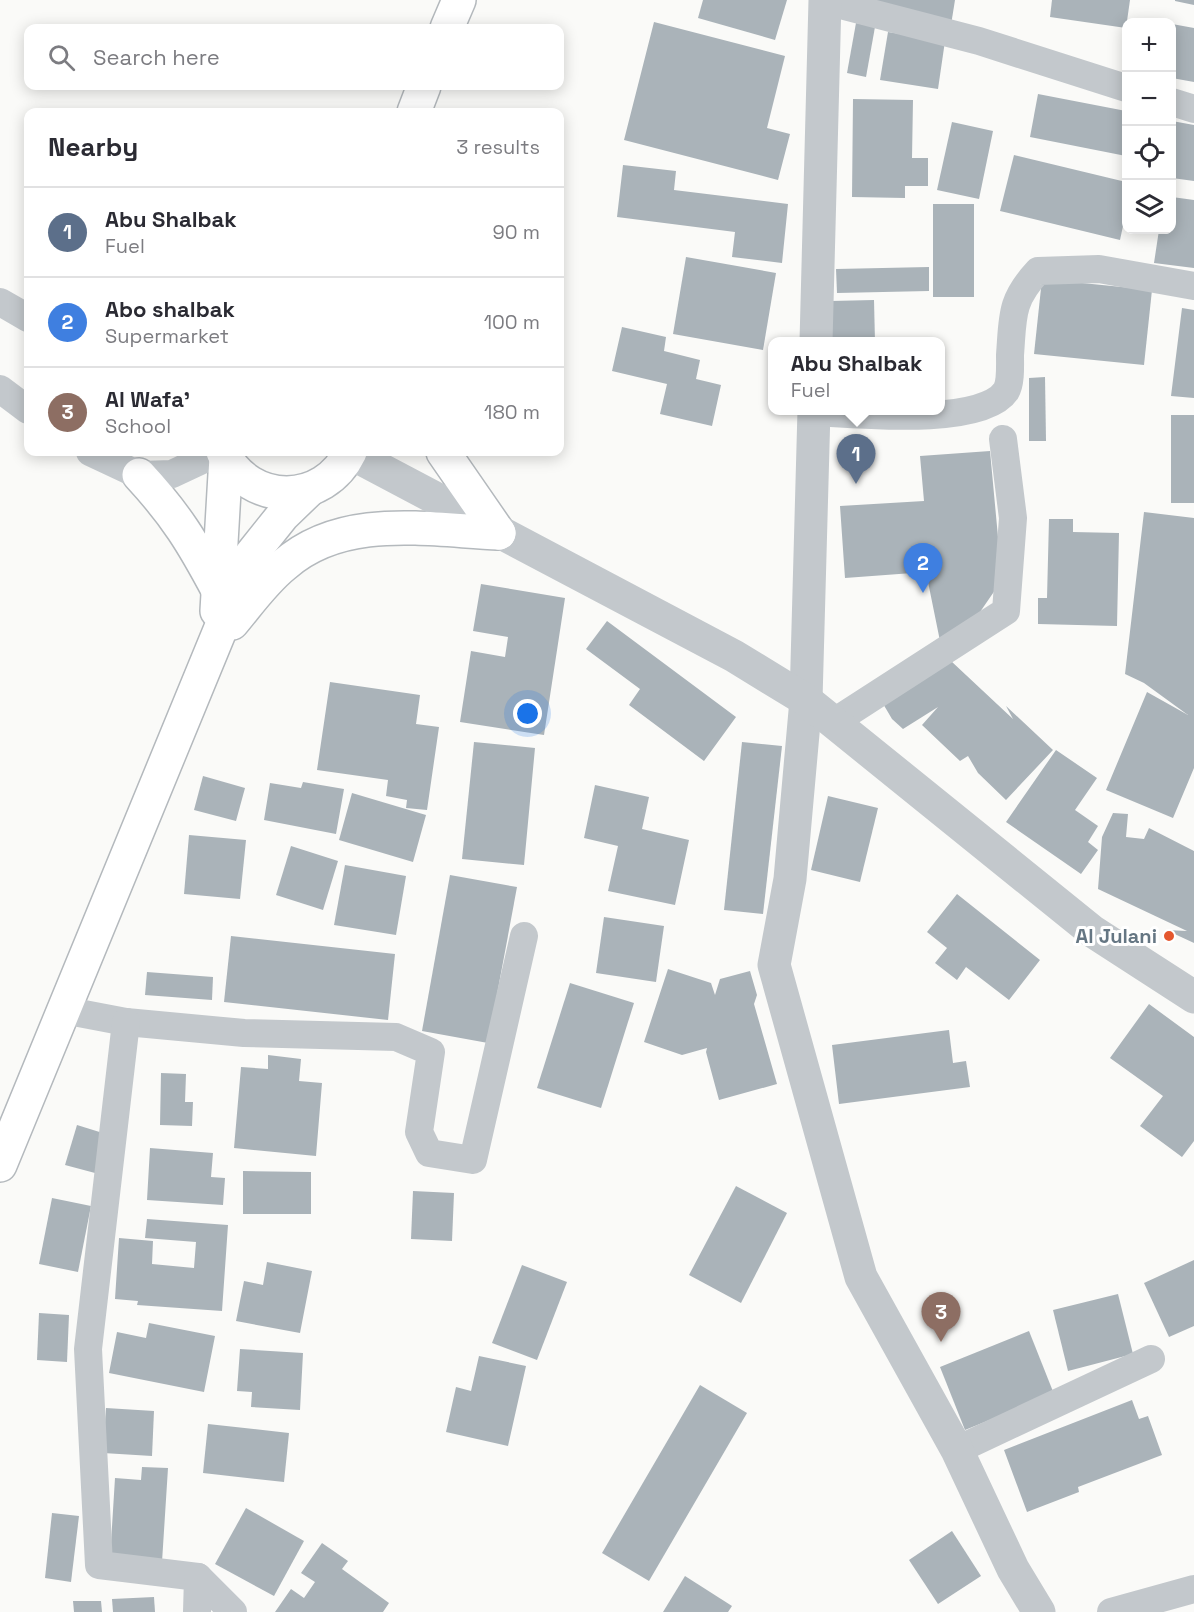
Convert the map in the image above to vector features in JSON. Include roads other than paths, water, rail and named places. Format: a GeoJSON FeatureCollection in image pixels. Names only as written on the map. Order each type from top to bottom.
{"type":"FeatureCollection","features":[{"type":"Feature","properties":{"kind":"highway"},"geometry":{"type":"LineString","coordinates":[[449,24],[459,0]]}},
{"type":"Feature","properties":{"kind":"highway"},"geometry":{"type":"LineString","coordinates":[[416,108],[422,90]]}},
{"type":"Feature","properties":{"kind":"highway"},"geometry":{"type":"LineString","coordinates":[[214,642],[223,456]]}},
{"type":"Feature","properties":{"kind":"highway"},"geometry":{"type":"LineString","coordinates":[[225,456],[238,473],[253,485],[271,492],[290,494],[309,490],[326,482],[340,470],[348,456]]}},
{"type":"Feature","properties":{"kind":"highway"},"geometry":{"type":"LineString","coordinates":[[446,456],[499,533]]}},
{"type":"Feature","properties":{"kind":"highway"},"geometry":{"type":"LineString","coordinates":[[139,475],[171,510],[188,534],[218,590]]}},
{"type":"Feature","properties":{"kind":"highway"},"geometry":{"type":"LineString","coordinates":[[0,1165],[250,555],[283,514],[309,490]]}},
{"type":"Feature","properties":{"kind":"highway"},"geometry":{"type":"LineString","coordinates":[[214,642],[283,565],[310,546],[341,534],[372,528],[499,533]]}},
{"type":"Feature","properties":{"kind":"street"},"geometry":{"type":"LineString","coordinates":[[816,337],[825,0],[979,41],[1122,87]]}},
{"type":"Feature","properties":{"kind":"street"},"geometry":{"type":"LineString","coordinates":[[1176,103],[1194,109]]}},
{"type":"Feature","properties":{"kind":"street"},"geometry":{"type":"LineString","coordinates":[[945,414],[969,413],[995,403],[1007,390],[1013,315],[1021,289],[1038,271],[1098,269],[1194,286]]}},
{"type":"Feature","properties":{"kind":"street"},"geometry":{"type":"LineString","coordinates":[[0,302],[24,316]]}},
{"type":"Feature","properties":{"kind":"street"},"geometry":{"type":"LineString","coordinates":[[0,389],[24,407]]}},
{"type":"Feature","properties":{"kind":"street"},"geometry":{"type":"LineString","coordinates":[[814,415],[806,700],[790,879],[774,965],[861,1277],[957,1449],[1012,1569],[1039,1612]]}},
{"type":"Feature","properties":{"kind":"street"},"geometry":{"type":"LineString","coordinates":[[834,722],[1006,611],[1012,518],[1003,439]]}},
{"type":"Feature","properties":{"kind":"street"},"geometry":{"type":"LineString","coordinates":[[99,456],[139,475],[172,474],[216,456]]}},
{"type":"Feature","properties":{"kind":"street"},"geometry":{"type":"LineString","coordinates":[[357,456],[734,656],[806,700],[1092,931],[1194,997]]}},
{"type":"Feature","properties":{"kind":"street"},"geometry":{"type":"LineString","coordinates":[[63,1010],[126,1022],[244,1033],[396,1036],[431,1052],[419,1132],[429,1153],[473,1160],[524,936]]}},
{"type":"Feature","properties":{"kind":"street"},"geometry":{"type":"LineString","coordinates":[[126,1022],[88,1349],[99,1565],[198,1577],[233,1612]]}},
{"type":"Feature","properties":{"kind":"street"},"geometry":{"type":"LineString","coordinates":[[957,1449],[1151,1359]]}},
{"type":"Feature","properties":{"kind":"street"},"geometry":{"type":"LineString","coordinates":[[198,1577],[198,1612]]}},
{"type":"Feature","properties":{"kind":"street"},"geometry":{"type":"LineString","coordinates":[[1111,1612],[1194,1589]]}},
{"type":"Feature","properties":{"kind":"place","name":"Abu Shalbak"},"geometry":{"type":"Point","coordinates":[856,484]}},
{"type":"Feature","properties":{"kind":"place","name":"Abo shalbak"},"geometry":{"type":"Point","coordinates":[923,593]}},
{"type":"Feature","properties":{"kind":"place","name":"Al Julani"},"geometry":{"type":"Point","coordinates":[1169,936]}},
{"type":"Feature","properties":{"kind":"place","name":"Al Wafa'"},"geometry":{"type":"Point","coordinates":[941,1342]}}]}
